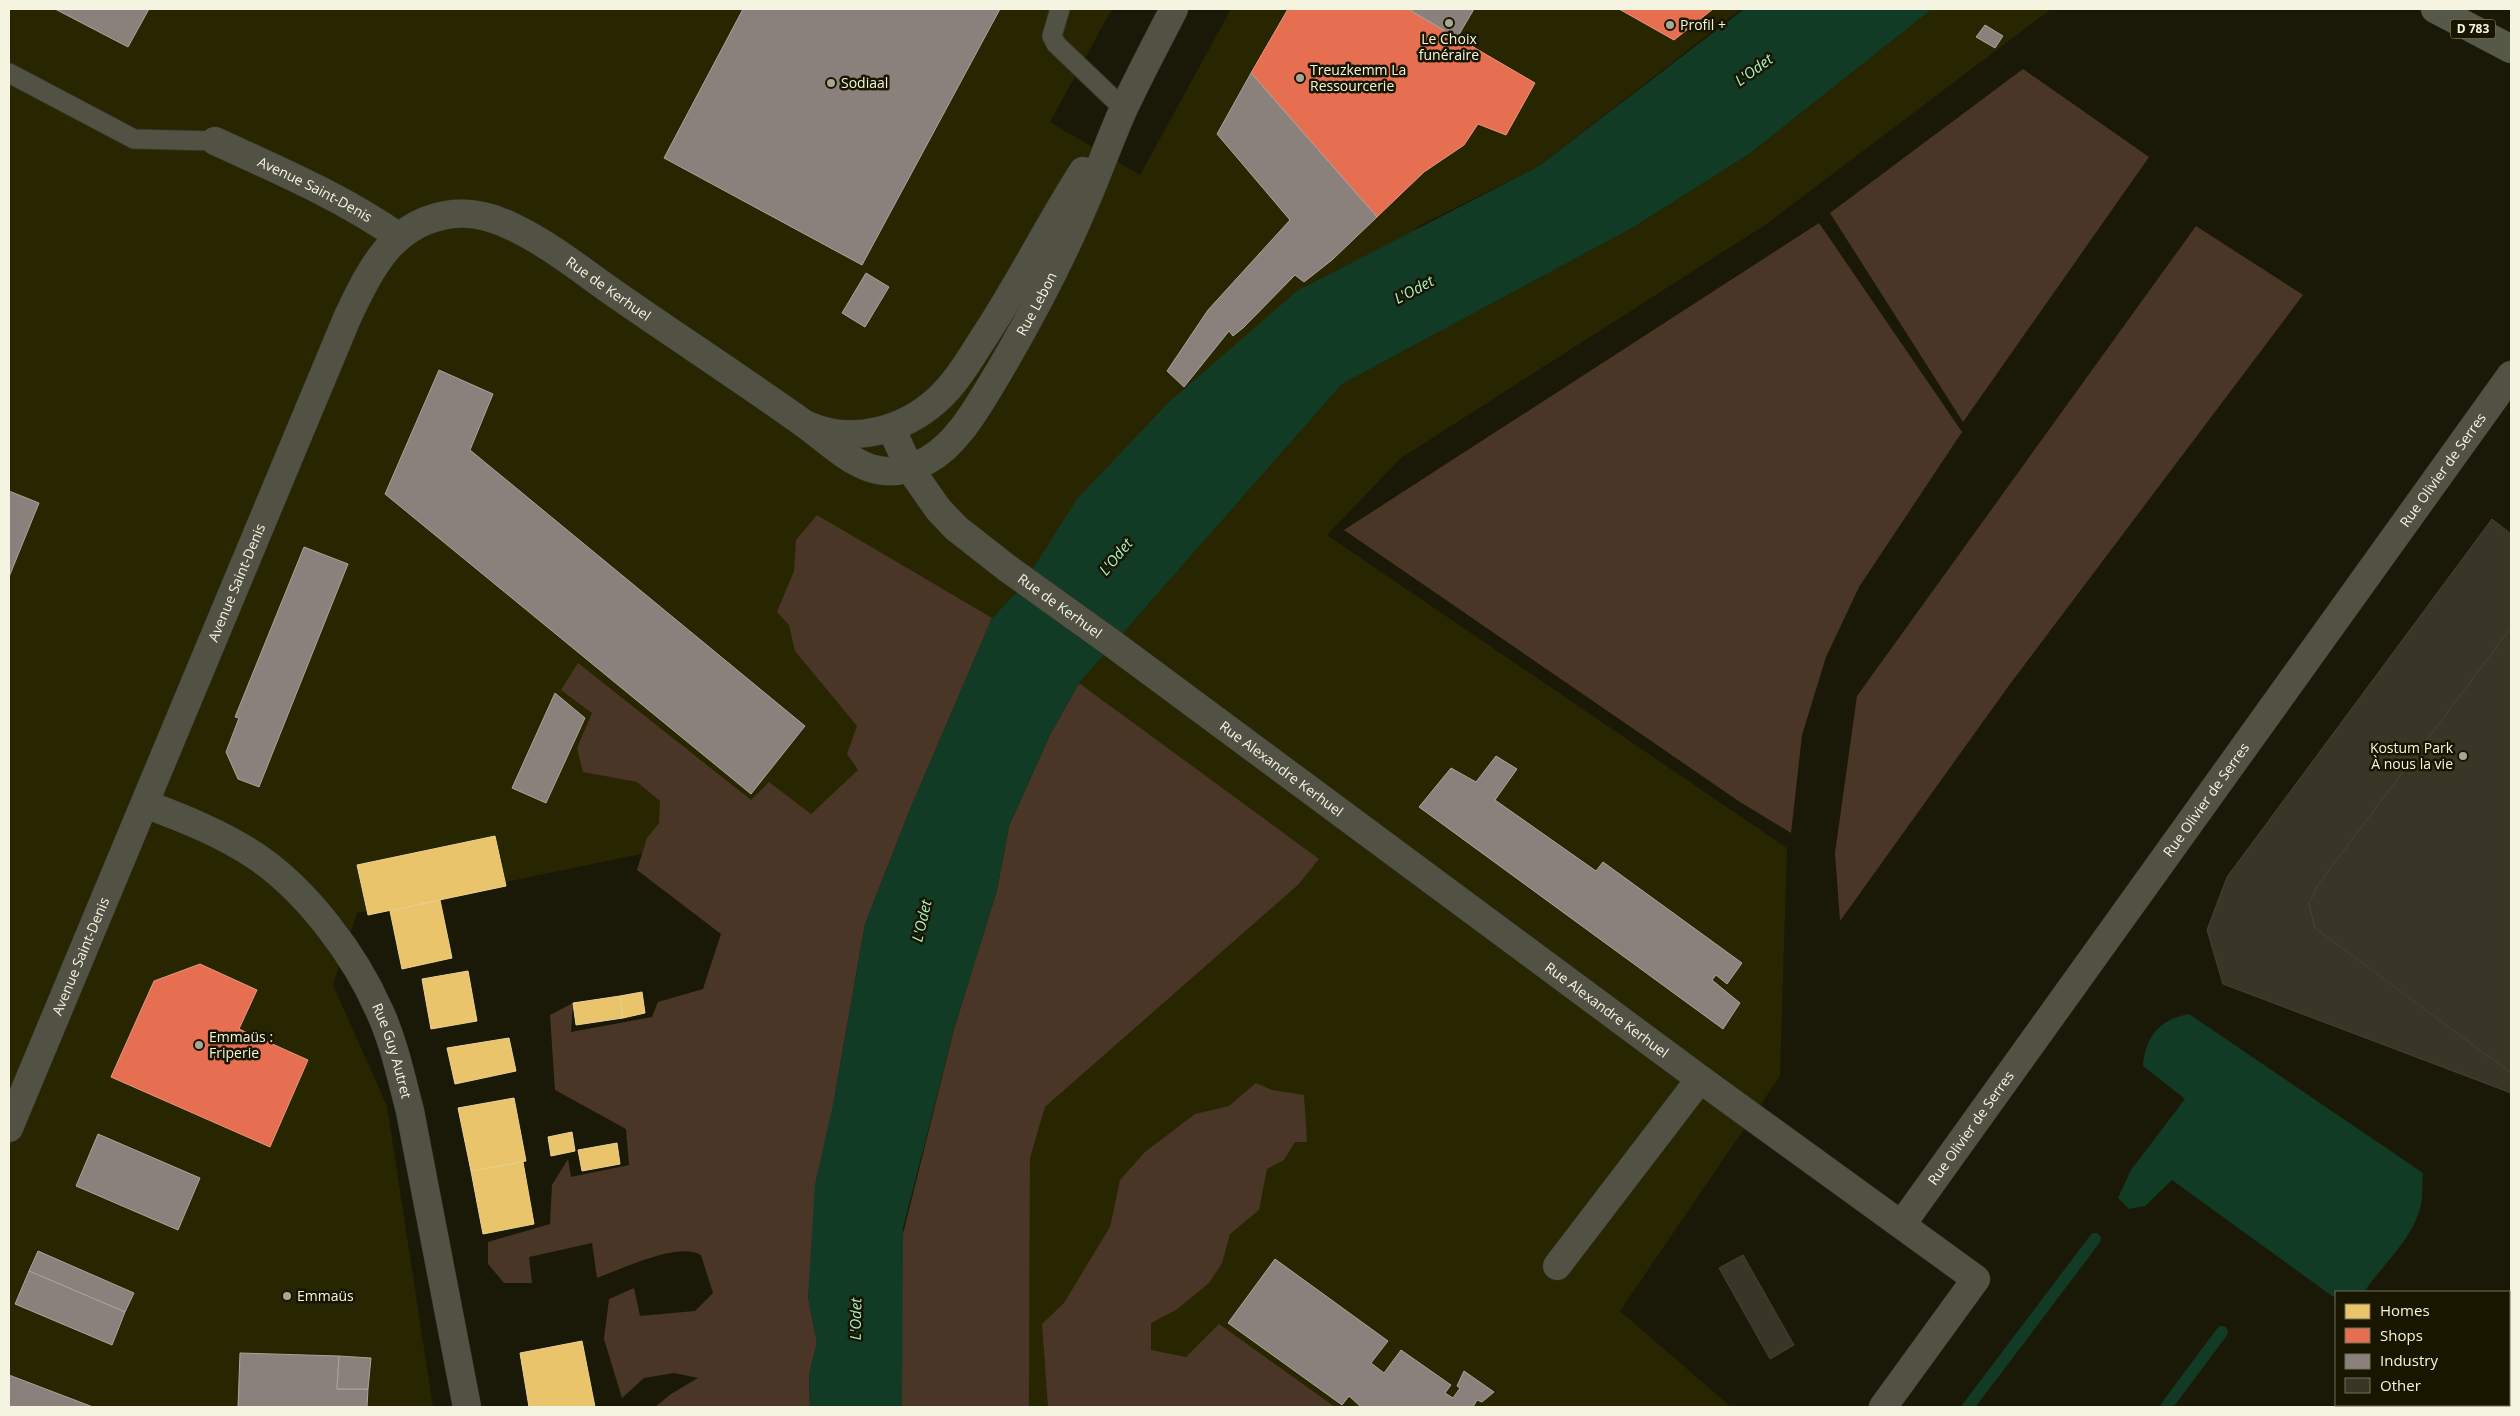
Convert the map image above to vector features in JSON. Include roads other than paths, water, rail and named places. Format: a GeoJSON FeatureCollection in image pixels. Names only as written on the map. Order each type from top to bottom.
{"type":"FeatureCollection","features":[{"type":"Feature","properties":{"kind":"main road","name":"D 783"},"geometry":{"type":"LineString","coordinates":[[2435,9],[2511,49]]}},
{"type":"Feature","properties":{"kind":"street","name":"Rue Lebon"},"geometry":{"type":"LineString","coordinates":[[910,469],[929,460],[943,450],[982,400],[1008,355],[1057,263],[1081,213],[1124,109],[1174,9]]}},
{"type":"Feature","properties":{"kind":"street","name":"Rue Lebon"},"geometry":{"type":"LineString","coordinates":[[891,428],[919,414],[951,386],[997,317],[1077,181],[1124,109]]}},
{"type":"Feature","properties":{"kind":"street","name":"Avenue Saint-Denis"},"geometry":{"type":"LineString","coordinates":[[9,1128],[348,316],[376,260],[399,237],[371,218],[329,195],[216,140]]}},
{"type":"Feature","properties":{"kind":"street","name":"Rue de Kerhuel"},"geometry":{"type":"LineString","coordinates":[[399,237],[426,221],[454,214],[486,217],[512,226],[556,253],[803,423],[850,460],[869,468],[898,472],[910,469],[926,493],[956,528],[1007,568],[1113,644]]}},
{"type":"Feature","properties":{"kind":"street","name":"Rue Olivier de Serres"},"geometry":{"type":"LineString","coordinates":[[1902,1224],[2511,375]]}},
{"type":"Feature","properties":{"kind":"street","name":"Rue de Kerhuel"},"geometry":{"type":"LineString","coordinates":[[803,423],[820,430],[849,434],[874,432],[891,428]]}},
{"type":"Feature","properties":{"kind":"street"},"geometry":{"type":"LineString","coordinates":[[891,428],[910,469]]}},
{"type":"Feature","properties":{"kind":"street","name":"Rue Alexandre Kerhuel"},"geometry":{"type":"LineString","coordinates":[[1113,644],[1700,1079],[1976,1279],[1883,1407]]}},
{"type":"Feature","properties":{"kind":"street","name":"Rue Guy Autret"},"geometry":{"type":"LineString","coordinates":[[145,804],[220,836],[258,858],[276,872],[327,926],[349,956],[380,1010],[390,1038],[410,1111],[466,1407]]}},
{"type":"Feature","properties":{"kind":"street"},"geometry":{"type":"LineString","coordinates":[[1557,1266],[1700,1079]]}},
{"type":"Feature","properties":{"kind":"lane"},"geometry":{"type":"LineString","coordinates":[[1060,9],[1052,36],[1056,44],[1124,109]]}},
{"type":"Feature","properties":{"kind":"lane"},"geometry":{"type":"LineString","coordinates":[[9,73],[134,139],[216,140]]}},
{"type":"Feature","properties":{"kind":"water","name":"L'Odet"},"geometry":{"type":"Polygon","coordinates":[[[1744,9],[1932,9],[1749,154],[1632,228],[1342,384],[1079,683],[1049,737],[1009,826],[997,890],[954,1029],[903,1228],[902,1407],[810,1407],[809,1375],[817,1343],[808,1297],[815,1184],[834,1100],[865,924],[911,807],[992,618],[1020,589],[1077,499],[1169,402],[1297,291],[1539,166],[1744,9]]]}},
{"type":"Feature","properties":{"kind":"water"},"geometry":{"type":"Polygon","coordinates":[[[2189,1014],[2423,1173],[2421,1205],[2417,1217],[2397,1251],[2365,1291],[2335,1291],[2335,1297],[2332,1296],[2172,1180],[2145,1206],[2129,1209],[2118,1198],[2131,1170],[2185,1099],[2143,1066],[2147,1046],[2156,1031],[2162,1025],[2179,1016],[2189,1014]]]}},
{"type":"Feature","properties":{"kind":"waterway"},"geometry":{"type":"LineString","coordinates":[[1968,1407],[2095,1239]]}},
{"type":"Feature","properties":{"kind":"waterway"},"geometry":{"type":"LineString","coordinates":[[2166,1407],[2222,1332]]}},
{"type":"Feature","properties":{"kind":"place","name":"Le Choix funéraire"},"geometry":{"type":"Point","coordinates":[1449,23]}},
{"type":"Feature","properties":{"kind":"place","name":"Profil +"},"geometry":{"type":"Point","coordinates":[1670,25]}},
{"type":"Feature","properties":{"kind":"place","name":"Treuzkemm La Ressourcerie"},"geometry":{"type":"Point","coordinates":[1300,78]}},
{"type":"Feature","properties":{"kind":"place","name":"Sodiaal"},"geometry":{"type":"Point","coordinates":[831,83]}},
{"type":"Feature","properties":{"kind":"place","name":"Kostum Park À nous la vie"},"geometry":{"type":"Point","coordinates":[2463,756]}},
{"type":"Feature","properties":{"kind":"place","name":"Emmaüs : Friperie"},"geometry":{"type":"Point","coordinates":[199,1045]}},
{"type":"Feature","properties":{"kind":"place","name":"Emmaüs"},"geometry":{"type":"Point","coordinates":[287,1296]}}]}
